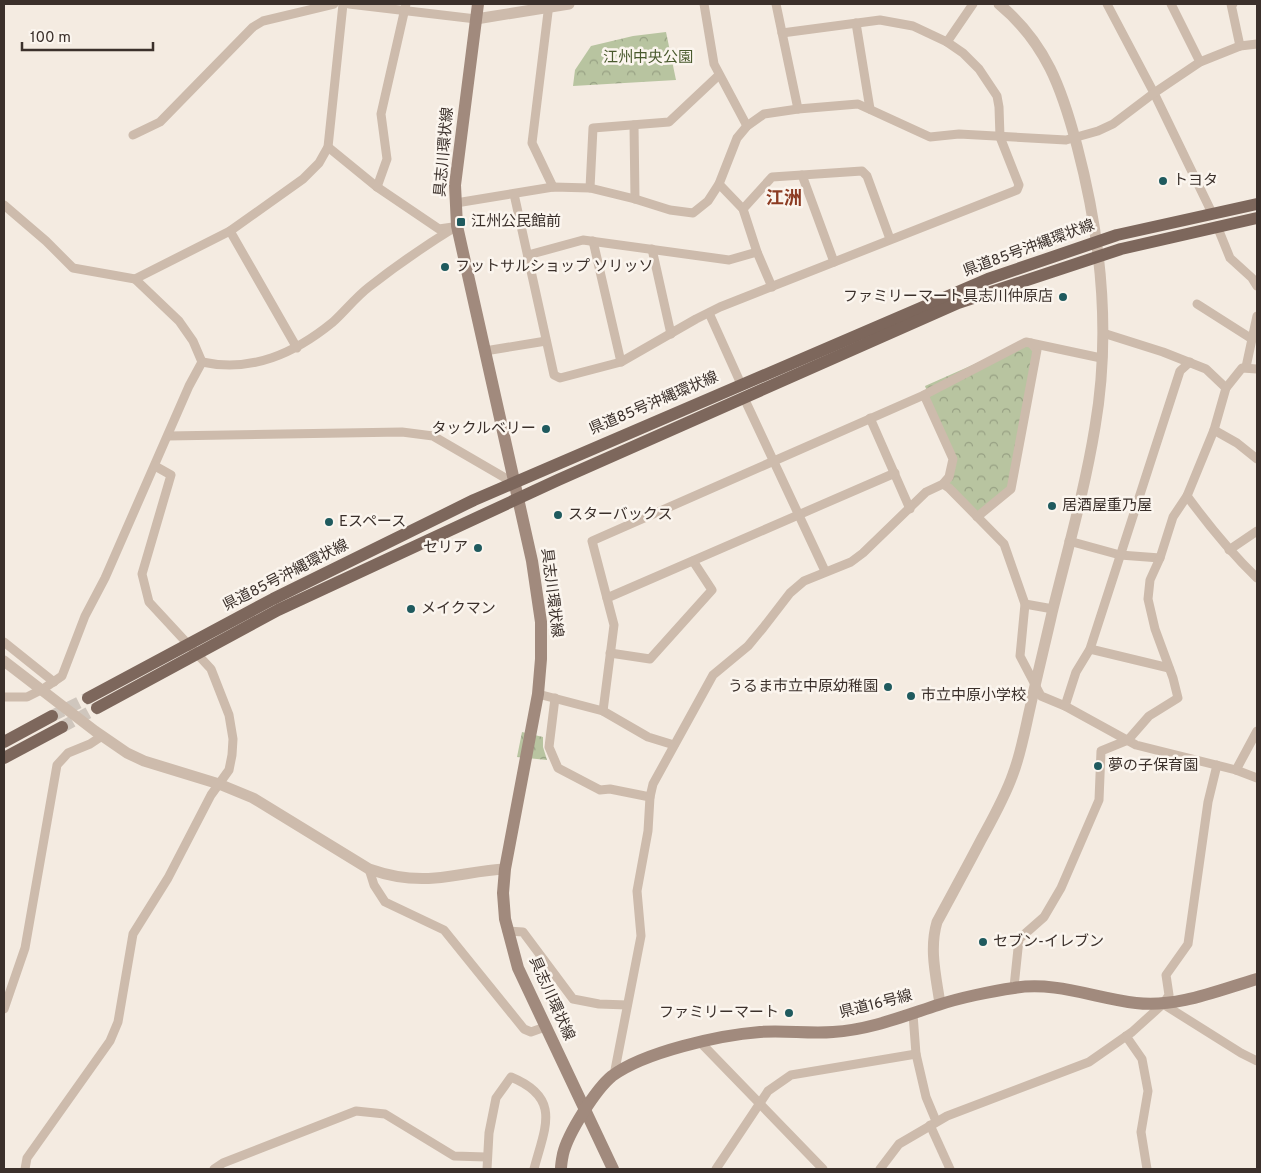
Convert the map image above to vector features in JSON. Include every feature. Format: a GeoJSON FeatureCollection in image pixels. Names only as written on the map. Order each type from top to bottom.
{"type":"FeatureCollection","features":[{"type":"Feature","properties":{"kind":"main road","name":"具志川環状線"},"geometry":{"type":"LineString","coordinates":[[478,4],[455,185],[457,226],[532,561],[541,622],[542,659],[538,694],[505,869],[503,894],[507,931],[518,968],[613,1169]]}},
{"type":"Feature","properties":{"kind":"main road","name":"県道85号沖縄環状線"},"geometry":{"type":"LineString","coordinates":[[88,698],[273,599],[474,500],[988,279],[1096,242],[1212,213],[1257,204]]}},
{"type":"Feature","properties":{"kind":"main road","name":"県道85号沖縄環状線"},"geometry":{"type":"LineString","coordinates":[[97,708],[278,610],[517,499],[958,304],[1121,249],[1257,218]]}},
{"type":"Feature","properties":{"kind":"main road"},"geometry":{"type":"LineString","coordinates":[[4,742],[52,716]]}},
{"type":"Feature","properties":{"kind":"main road"},"geometry":{"type":"LineString","coordinates":[[4,758],[62,727]]}},
{"type":"Feature","properties":{"kind":"main road","name":"県道16号線"},"geometry":{"type":"LineString","coordinates":[[561,1169],[566,1146],[585,1110],[603,1085],[614,1075],[631,1065],[700,1042],[757,1032],[834,1032],[862,1028],[913,1014],[940,1004],[1014,987],[1057,987],[1137,1003],[1163,1004],[1257,979]]}},
{"type":"Feature","properties":{"kind":"street"},"geometry":{"type":"LineString","coordinates":[[133,134],[160,122],[253,28],[263,21],[334,4]]}},
{"type":"Feature","properties":{"kind":"street"},"geometry":{"type":"LineString","coordinates":[[135,279],[230,231],[303,179],[319,163],[328,147],[344,4]]}},
{"type":"Feature","properties":{"kind":"street"},"geometry":{"type":"LineString","coordinates":[[349,4],[406,7],[476,19],[548,5],[569,4]]}},
{"type":"Feature","properties":{"kind":"street"},"geometry":{"type":"LineString","coordinates":[[704,4],[714,64],[747,126]]}},
{"type":"Feature","properties":{"kind":"street"},"geometry":{"type":"LineString","coordinates":[[776,4],[798,109]]}},
{"type":"Feature","properties":{"kind":"street"},"geometry":{"type":"LineString","coordinates":[[948,42],[973,4]]}},
{"type":"Feature","properties":{"kind":"street"},"geometry":{"type":"LineString","coordinates":[[940,1004],[933,954],[934,934],[937,922],[1008,788],[1021,748],[1096,425],[1103,333],[1098,257],[1088,188],[1062,94],[1045,58],[1023,27],[999,4]]}},
{"type":"Feature","properties":{"kind":"street"},"geometry":{"type":"LineString","coordinates":[[1107,4],[1154,93],[1212,213]]}},
{"type":"Feature","properties":{"kind":"street"},"geometry":{"type":"LineString","coordinates":[[1171,4],[1200,62]]}},
{"type":"Feature","properties":{"kind":"street"},"geometry":{"type":"LineString","coordinates":[[1233,4],[1231,4],[1240,46]]}},
{"type":"Feature","properties":{"kind":"street"},"geometry":{"type":"LineString","coordinates":[[548,5],[532,143],[552,187]]}},
{"type":"Feature","properties":{"kind":"street"},"geometry":{"type":"LineString","coordinates":[[377,187],[387,159],[381,114],[406,7]]}},
{"type":"Feature","properties":{"kind":"street"},"geometry":{"type":"LineString","coordinates":[[514,194],[554,375],[560,378],[621,362],[709,313],[890,239],[1017,190],[1019,185],[1000,137],[999,107],[994,90],[979,69],[963,53],[948,42],[921,29],[897,22],[880,20],[782,33]]}},
{"type":"Feature","properties":{"kind":"street"},"geometry":{"type":"LineString","coordinates":[[856,23],[870,109]]}},
{"type":"Feature","properties":{"kind":"street"},"geometry":{"type":"LineString","coordinates":[[456,203],[552,187],[590,188],[636,199],[670,210],[694,213],[708,202],[719,184],[738,138],[747,126],[764,114],[798,109],[858,104],[930,137],[959,134],[1066,140],[1098,131],[1113,124],[1200,62],[1240,46],[1257,44]]}},
{"type":"Feature","properties":{"kind":"street"},"geometry":{"type":"LineString","coordinates":[[590,188],[593,128],[669,122],[719,75]]}},
{"type":"Feature","properties":{"kind":"street"},"geometry":{"type":"LineString","coordinates":[[634,125],[636,199]]}},
{"type":"Feature","properties":{"kind":"street"},"geometry":{"type":"LineString","coordinates":[[328,147],[377,187],[440,229],[457,226]]}},
{"type":"Feature","properties":{"kind":"street"},"geometry":{"type":"LineString","coordinates":[[743,209],[772,177],[862,171],[868,176],[890,239]]}},
{"type":"Feature","properties":{"kind":"street"},"geometry":{"type":"LineString","coordinates":[[802,175],[834,262]]}},
{"type":"Feature","properties":{"kind":"street"},"geometry":{"type":"LineString","coordinates":[[719,184],[743,209],[757,252],[772,287]]}},
{"type":"Feature","properties":{"kind":"street"},"geometry":{"type":"LineString","coordinates":[[4,205],[46,241],[73,268],[135,279],[179,320],[193,341],[202,362]]}},
{"type":"Feature","properties":{"kind":"street"},"geometry":{"type":"LineString","coordinates":[[202,362],[217,365],[243,364],[267,360],[297,348],[333,321],[367,289],[419,249],[457,226]]}},
{"type":"Feature","properties":{"kind":"street"},"geometry":{"type":"LineString","coordinates":[[1217,226],[1230,258],[1254,276],[1257,286]]}},
{"type":"Feature","properties":{"kind":"street"},"geometry":{"type":"LineString","coordinates":[[230,231],[297,348]]}},
{"type":"Feature","properties":{"kind":"street"},"geometry":{"type":"LineString","coordinates":[[528,255],[584,240],[729,260],[757,252]]}},
{"type":"Feature","properties":{"kind":"street"},"geometry":{"type":"LineString","coordinates":[[593,240],[621,362]]}},
{"type":"Feature","properties":{"kind":"street"},"geometry":{"type":"LineString","coordinates":[[652,249],[671,334]]}},
{"type":"Feature","properties":{"kind":"street"},"geometry":{"type":"LineString","coordinates":[[1197,304],[1252,339]]}},
{"type":"Feature","properties":{"kind":"street"},"geometry":{"type":"LineString","coordinates":[[709,313],[741,384]]}},
{"type":"Feature","properties":{"kind":"street"},"geometry":{"type":"LineString","coordinates":[[1246,368],[1257,316]]}},
{"type":"Feature","properties":{"kind":"street"},"geometry":{"type":"LineString","coordinates":[[1103,333],[1206,369],[1226,388]]}},
{"type":"Feature","properties":{"kind":"street"},"geometry":{"type":"LineString","coordinates":[[485,351],[546,341]]}},
{"type":"Feature","properties":{"kind":"street"},"geometry":{"type":"LineString","coordinates":[[603,711],[614,624],[592,541],[924,395],[1026,342],[1101,358]]}},
{"type":"Feature","properties":{"kind":"street"},"geometry":{"type":"LineString","coordinates":[[977,517],[1011,489],[1037,350],[1031,343]]}},
{"type":"Feature","properties":{"kind":"street"},"geometry":{"type":"LineString","coordinates":[[4,697],[27,697],[62,676],[85,616],[105,578],[189,386],[202,362]]}},
{"type":"Feature","properties":{"kind":"street"},"geometry":{"type":"LineString","coordinates":[[1065,706],[1076,672],[1090,648],[1180,370],[1190,362]]}},
{"type":"Feature","properties":{"kind":"street"},"geometry":{"type":"LineString","coordinates":[[1014,987],[1019,939],[1044,918],[1061,888],[1099,800],[1101,751],[1128,740],[1149,716],[1178,698],[1155,629],[1148,600],[1150,580],[1160,558],[1173,516],[1187,496],[1214,430],[1226,388],[1242,368],[1257,369]]}},
{"type":"Feature","properties":{"kind":"street"},"geometry":{"type":"LineString","coordinates":[[614,1075],[641,936],[637,891],[648,831],[650,797],[653,784],[713,675],[748,646],[790,593],[804,581],[851,562],[863,553],[926,492],[943,484],[949,477],[952,459],[924,395]]}},
{"type":"Feature","properties":{"kind":"street"},"geometry":{"type":"LineString","coordinates":[[744,398],[825,571]]}},
{"type":"Feature","properties":{"kind":"street"},"geometry":{"type":"LineString","coordinates":[[870,418],[910,509]]}},
{"type":"Feature","properties":{"kind":"street"},"geometry":{"type":"LineString","coordinates":[[1214,430],[1237,443],[1257,459]]}},
{"type":"Feature","properties":{"kind":"street"},"geometry":{"type":"LineString","coordinates":[[168,436],[402,432],[433,436],[514,483]]}},
{"type":"Feature","properties":{"kind":"street"},"geometry":{"type":"LineString","coordinates":[[25,1169],[27,1158],[110,1041],[118,1022],[133,934],[168,878],[211,795],[229,770],[233,739],[229,715],[211,670],[149,602],[142,574],[171,476],[155,466]]}},
{"type":"Feature","properties":{"kind":"street"},"geometry":{"type":"LineString","coordinates":[[607,598],[895,473]]}},
{"type":"Feature","properties":{"kind":"street"},"geometry":{"type":"LineString","coordinates":[[943,484],[1004,544],[1025,604],[1020,656],[1042,696],[1065,706],[1136,745],[1236,770],[1257,778]]}},
{"type":"Feature","properties":{"kind":"street"},"geometry":{"type":"LineString","coordinates":[[1187,496],[1229,550],[1257,578]]}},
{"type":"Feature","properties":{"kind":"street"},"geometry":{"type":"LineString","coordinates":[[1229,550],[1257,531]]}},
{"type":"Feature","properties":{"kind":"street"},"geometry":{"type":"LineString","coordinates":[[1069,541],[1120,555],[1160,558]]}},
{"type":"Feature","properties":{"kind":"street"},"geometry":{"type":"LineString","coordinates":[[610,653],[650,659],[700,604],[712,590],[693,561]]}},
{"type":"Feature","properties":{"kind":"street"},"geometry":{"type":"LineString","coordinates":[[1025,604],[1053,609]]}},
{"type":"Feature","properties":{"kind":"street"},"geometry":{"type":"LineString","coordinates":[[4,642],[54,682]]}},
{"type":"Feature","properties":{"kind":"street"},"geometry":{"type":"LineString","coordinates":[[1090,648],[1169,668]]}},
{"type":"Feature","properties":{"kind":"street"},"geometry":{"type":"LineString","coordinates":[[4,661],[127,753],[144,761],[218,784],[253,798],[369,869],[383,874],[433,878],[505,869]]}},
{"type":"Feature","properties":{"kind":"street"},"geometry":{"type":"LineString","coordinates":[[538,694],[603,711],[648,737],[674,745]]}},
{"type":"Feature","properties":{"kind":"street"},"geometry":{"type":"LineString","coordinates":[[555,698],[549,747],[558,768],[600,790],[610,789],[650,797]]}},
{"type":"Feature","properties":{"kind":"street"},"geometry":{"type":"LineString","coordinates":[[1236,770],[1257,732]]}},
{"type":"Feature","properties":{"kind":"street"},"geometry":{"type":"LineString","coordinates":[[4,1009],[25,948],[57,765],[68,753],[90,744],[102,736]]}},
{"type":"Feature","properties":{"kind":"street"},"geometry":{"type":"LineString","coordinates":[[880,1169],[899,1144],[933,1123],[1089,1062],[1126,1036],[1163,1004],[1170,995],[1166,975],[1188,944],[1208,802],[1217,766]]}},
{"type":"Feature","properties":{"kind":"street"},"geometry":{"type":"LineString","coordinates":[[369,869],[374,884],[385,902],[444,930],[524,1029],[531,1032],[545,1026]]}},
{"type":"Feature","properties":{"kind":"street"},"geometry":{"type":"LineString","coordinates":[[507,931],[523,932],[573,999],[599,1004],[627,1005]]}},
{"type":"Feature","properties":{"kind":"street"},"geometry":{"type":"LineString","coordinates":[[1163,1004],[1241,1053],[1256,1059]]}},
{"type":"Feature","properties":{"kind":"street"},"geometry":{"type":"LineString","coordinates":[[913,1014],[916,1054],[926,1097],[933,1123],[950,1169]]}},
{"type":"Feature","properties":{"kind":"street"},"geometry":{"type":"LineString","coordinates":[[1126,1036],[1142,1059],[1148,1091],[1141,1132],[1147,1169]]}},
{"type":"Feature","properties":{"kind":"street"},"geometry":{"type":"LineString","coordinates":[[700,1042],[823,1169]]}},
{"type":"Feature","properties":{"kind":"street"},"geometry":{"type":"LineString","coordinates":[[716,1169],[768,1091],[791,1075],[916,1054]]}},
{"type":"Feature","properties":{"kind":"street"},"geometry":{"type":"LineString","coordinates":[[487,1169],[486,1157],[489,1132],[496,1098],[510,1077],[528,1084],[545,1104],[547,1122],[534,1169]]}},
{"type":"Feature","properties":{"kind":"street"},"geometry":{"type":"LineString","coordinates":[[214,1169],[223,1163],[356,1111],[386,1114],[454,1156],[486,1157]]}},
{"type":"Feature","properties":{"kind":"green space","name":"江州中央公園"},"geometry":{"type":"Polygon","coordinates":[[[666,32],[676,80],[573,86],[575,70],[591,46],[633,36],[666,32]]]}},
{"type":"Feature","properties":{"kind":"green space"},"geometry":{"type":"Polygon","coordinates":[[[1024,342],[1037,350],[1009,491],[976,516],[944,485],[951,458],[925,386],[1024,342]]]}},
{"type":"Feature","properties":{"kind":"green space"},"geometry":{"type":"Polygon","coordinates":[[[522,732],[543,737],[543,747],[547,760],[517,757],[522,732]]]}},
{"type":"Feature","properties":{"kind":"tunnel"},"geometry":{"type":"LineString","coordinates":[[52,716],[88,698]]}},
{"type":"Feature","properties":{"kind":"tunnel"},"geometry":{"type":"LineString","coordinates":[[62,727],[97,708]]}},
{"type":"Feature","properties":{"kind":"place","name":"トヨタ"},"geometry":{"type":"Point","coordinates":[1163,181]}},
{"type":"Feature","properties":{"kind":"place","name":"江州公民館前"},"geometry":{"type":"Point","coordinates":[461,222]}},
{"type":"Feature","properties":{"kind":"place","name":"フットサルショップ ソリッソ"},"geometry":{"type":"Point","coordinates":[445,267]}},
{"type":"Feature","properties":{"kind":"place","name":"ファミリーマート具志川仲原店"},"geometry":{"type":"Point","coordinates":[1063,297]}},
{"type":"Feature","properties":{"kind":"place","name":"タックルベリー"},"geometry":{"type":"Point","coordinates":[546,429]}},
{"type":"Feature","properties":{"kind":"place","name":"居酒屋重乃屋"},"geometry":{"type":"Point","coordinates":[1052,506]}},
{"type":"Feature","properties":{"kind":"place","name":"スターバックス"},"geometry":{"type":"Point","coordinates":[558,515]}},
{"type":"Feature","properties":{"kind":"place","name":"Eスペース"},"geometry":{"type":"Point","coordinates":[329,522]}},
{"type":"Feature","properties":{"kind":"place","name":"セリア"},"geometry":{"type":"Point","coordinates":[478,548]}},
{"type":"Feature","properties":{"kind":"place","name":"メイクマン"},"geometry":{"type":"Point","coordinates":[411,609]}},
{"type":"Feature","properties":{"kind":"place","name":"うるま市立中原幼稚園"},"geometry":{"type":"Point","coordinates":[888,687]}},
{"type":"Feature","properties":{"kind":"place","name":"市立中原小学校"},"geometry":{"type":"Point","coordinates":[911,696]}},
{"type":"Feature","properties":{"kind":"place","name":"夢の子保育園"},"geometry":{"type":"Point","coordinates":[1098,766]}},
{"type":"Feature","properties":{"kind":"place","name":"セブン-イレブン"},"geometry":{"type":"Point","coordinates":[983,942]}},
{"type":"Feature","properties":{"kind":"place","name":"ファミリーマート"},"geometry":{"type":"Point","coordinates":[789,1013]}},
{"type":"Feature","properties":{"kind":"district","name":"江洲"},"geometry":{"type":"Point","coordinates":[784,199]}}]}
